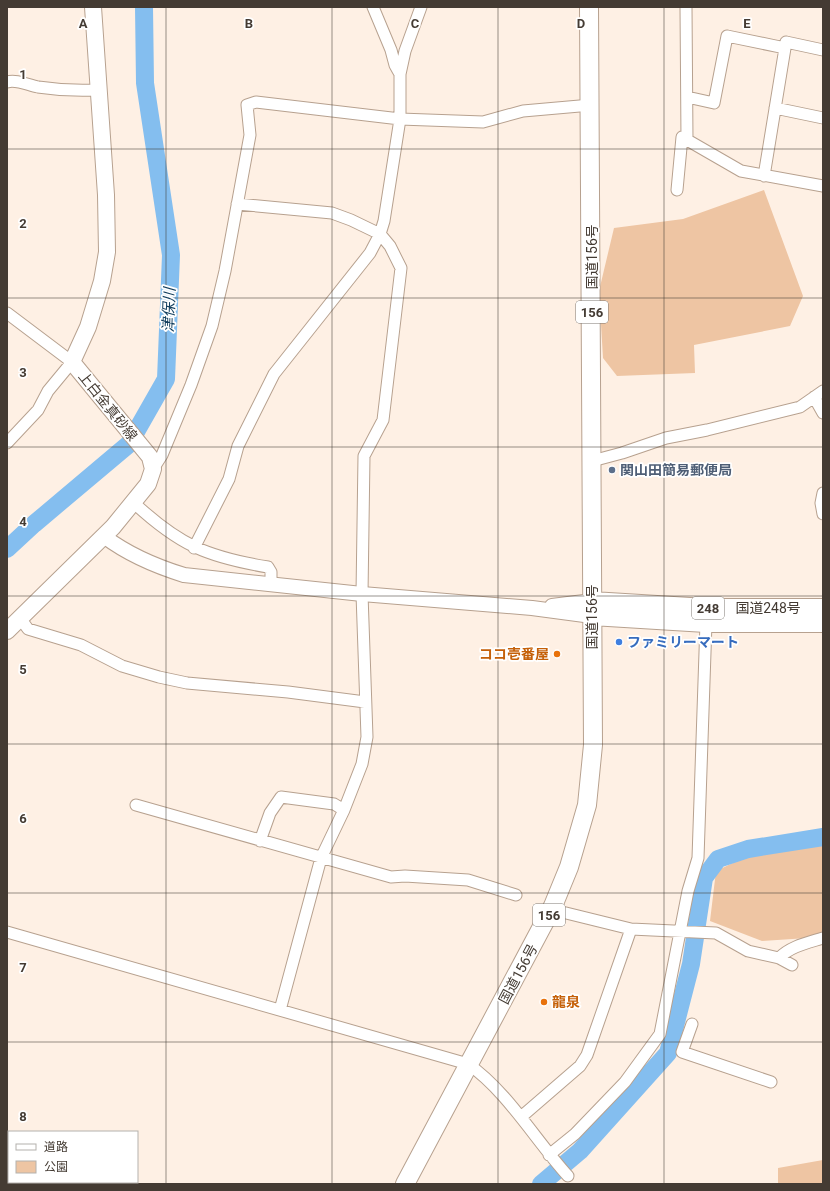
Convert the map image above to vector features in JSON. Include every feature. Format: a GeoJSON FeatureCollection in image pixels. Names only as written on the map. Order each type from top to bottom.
{"type":"FeatureCollection","features":[{"type":"Feature","properties":{"kind":"highway","name":"国道156号"},"geometry":{"type":"LineString","coordinates":[[405,1184],[553,906],[570,867],[587,805],[593,745],[591,106],[589,7]]}},
{"type":"Feature","properties":{"kind":"highway","name":"国道248号"},"geometry":{"type":"LineString","coordinates":[[592,608],[823,608]]}},
{"type":"Feature","properties":{"kind":"highway","name":"国道248号"},"geometry":{"type":"LineString","coordinates":[[592,608],[706,623],[823,623]]}},
{"type":"Feature","properties":{"kind":"main road","name":"上白金真砂線"},"geometry":{"type":"LineString","coordinates":[[93,7],[97,90],[106,195],[107,252],[102,281],[88,327],[74,364],[151,463]]}},
{"type":"Feature","properties":{"kind":"main road"},"geometry":{"type":"LineString","coordinates":[[7,631],[105,537],[148,484],[151,463]]}},
{"type":"Feature","properties":{"kind":"street"},"geometry":{"type":"LineString","coordinates":[[373,7],[391,50],[395,65],[400,74]]}},
{"type":"Feature","properties":{"kind":"street"},"geometry":{"type":"LineString","coordinates":[[194,548],[229,479],[238,446],[274,374],[370,253],[380,234],[384,220],[400,119],[400,74],[405,51],[421,7]]}},
{"type":"Feature","properties":{"kind":"street"},"geometry":{"type":"LineString","coordinates":[[686,7],[687,140]]}},
{"type":"Feature","properties":{"kind":"street"},"geometry":{"type":"LineString","coordinates":[[687,96],[714,103],[726,36],[785,48]]}},
{"type":"Feature","properties":{"kind":"street"},"geometry":{"type":"LineString","coordinates":[[764,176],[786,42],[823,50]]}},
{"type":"Feature","properties":{"kind":"street"},"geometry":{"type":"LineString","coordinates":[[7,82],[14,81],[38,87],[77,91],[97,90]]}},
{"type":"Feature","properties":{"kind":"street"},"geometry":{"type":"LineString","coordinates":[[151,463],[162,455],[191,386],[212,326],[225,271],[250,135],[247,105],[256,102],[400,119],[483,122],[523,111],[591,106]]}},
{"type":"Feature","properties":{"kind":"street"},"geometry":{"type":"LineString","coordinates":[[775,108],[823,118]]}},
{"type":"Feature","properties":{"kind":"street"},"geometry":{"type":"LineString","coordinates":[[677,190],[682,137],[741,171],[823,186]]}},
{"type":"Feature","properties":{"kind":"street"},"geometry":{"type":"LineString","coordinates":[[237,204],[332,213],[380,234],[390,246],[401,268],[383,420],[364,456],[362,594],[367,737],[362,764],[344,810],[321,858],[280,1010]]}},
{"type":"Feature","properties":{"kind":"street"},"geometry":{"type":"LineString","coordinates":[[7,313],[59,350],[74,364],[48,391],[38,410],[7,443]]}},
{"type":"Feature","properties":{"kind":"street"},"geometry":{"type":"LineString","coordinates":[[592,460],[622,453],[666,438],[707,430],[800,407],[819,394],[823,413]]}},
{"type":"Feature","properties":{"kind":"street"},"geometry":{"type":"LineString","coordinates":[[823,493],[821,503],[823,514]]}},
{"type":"Feature","properties":{"kind":"street"},"geometry":{"type":"LineString","coordinates":[[133,502],[167,531],[194,548],[218,557],[268,567],[271,572],[271,584]]}},
{"type":"Feature","properties":{"kind":"street"},"geometry":{"type":"LineString","coordinates":[[105,537],[124,551],[159,568],[184,575],[362,594],[532,608],[592,608]]}},
{"type":"Feature","properties":{"kind":"street"},"geometry":{"type":"LineString","coordinates":[[20,618],[28,629],[81,645],[122,666],[159,677],[187,683],[288,692],[365,702]]}},
{"type":"Feature","properties":{"kind":"street"},"geometry":{"type":"LineString","coordinates":[[551,1156],[575,1134],[625,1082],[660,1034],[682,932],[688,891],[698,858],[706,623]]}},
{"type":"Feature","properties":{"kind":"street"},"geometry":{"type":"LineString","coordinates":[[260,841],[270,813],[281,797],[334,804],[344,810]]}},
{"type":"Feature","properties":{"kind":"street"},"geometry":{"type":"LineString","coordinates":[[136,805],[391,877],[405,876],[468,880],[516,895]]}},
{"type":"Feature","properties":{"kind":"street"},"geometry":{"type":"LineString","coordinates":[[553,906],[562,912],[630,929],[716,933],[748,951],[779,958],[792,965]]}},
{"type":"Feature","properties":{"kind":"street"},"geometry":{"type":"LineString","coordinates":[[521,1117],[580,1066],[586,1055],[630,929]]}},
{"type":"Feature","properties":{"kind":"street"},"geometry":{"type":"LineString","coordinates":[[7,932],[468,1064],[481,1073],[521,1117],[568,1176]]}},
{"type":"Feature","properties":{"kind":"street"},"geometry":{"type":"LineString","coordinates":[[779,958],[786,951],[801,944],[823,938]]}},
{"type":"Feature","properties":{"kind":"street"},"geometry":{"type":"LineString","coordinates":[[692,1024],[682,1052],[771,1082]]}},
{"type":"Feature","properties":{"kind":"green space"},"geometry":{"type":"Polygon","coordinates":[[[764,190],[803,296],[790,326],[694,345],[695,373],[617,376],[603,358],[599,291],[614,228],[683,219],[764,190]]]}},
{"type":"Feature","properties":{"kind":"green space"},"geometry":{"type":"Polygon","coordinates":[[[823,841],[823,937],[762,941],[710,921],[716,871],[756,852],[823,841]]]}},
{"type":"Feature","properties":{"kind":"green space"},"geometry":{"type":"Polygon","coordinates":[[[823,1160],[823,1184],[778,1184],[778,1168],[823,1160]]]}},
{"type":"Feature","properties":{"kind":"waterway","name":"津保川"},"geometry":{"type":"LineString","coordinates":[[7,549],[34,524],[129,444],[166,379],[171,255],[145,83],[144,7]]}},
{"type":"Feature","properties":{"kind":"waterway"},"geometry":{"type":"LineString","coordinates":[[541,1184],[580,1151],[668,1053],[691,964],[704,878],[718,859],[748,849],[823,837]]}},
{"type":"Feature","properties":{"kind":"place","name":"関山田簡易郵便局"},"geometry":{"type":"Point","coordinates":[612,470]}},
{"type":"Feature","properties":{"kind":"place","name":"ファミリーマート"},"geometry":{"type":"Point","coordinates":[619,642]}},
{"type":"Feature","properties":{"kind":"place","name":"ココ壱番屋"},"geometry":{"type":"Point","coordinates":[557,654]}},
{"type":"Feature","properties":{"kind":"place","name":"龍泉"},"geometry":{"type":"Point","coordinates":[544,1002]}}]}
